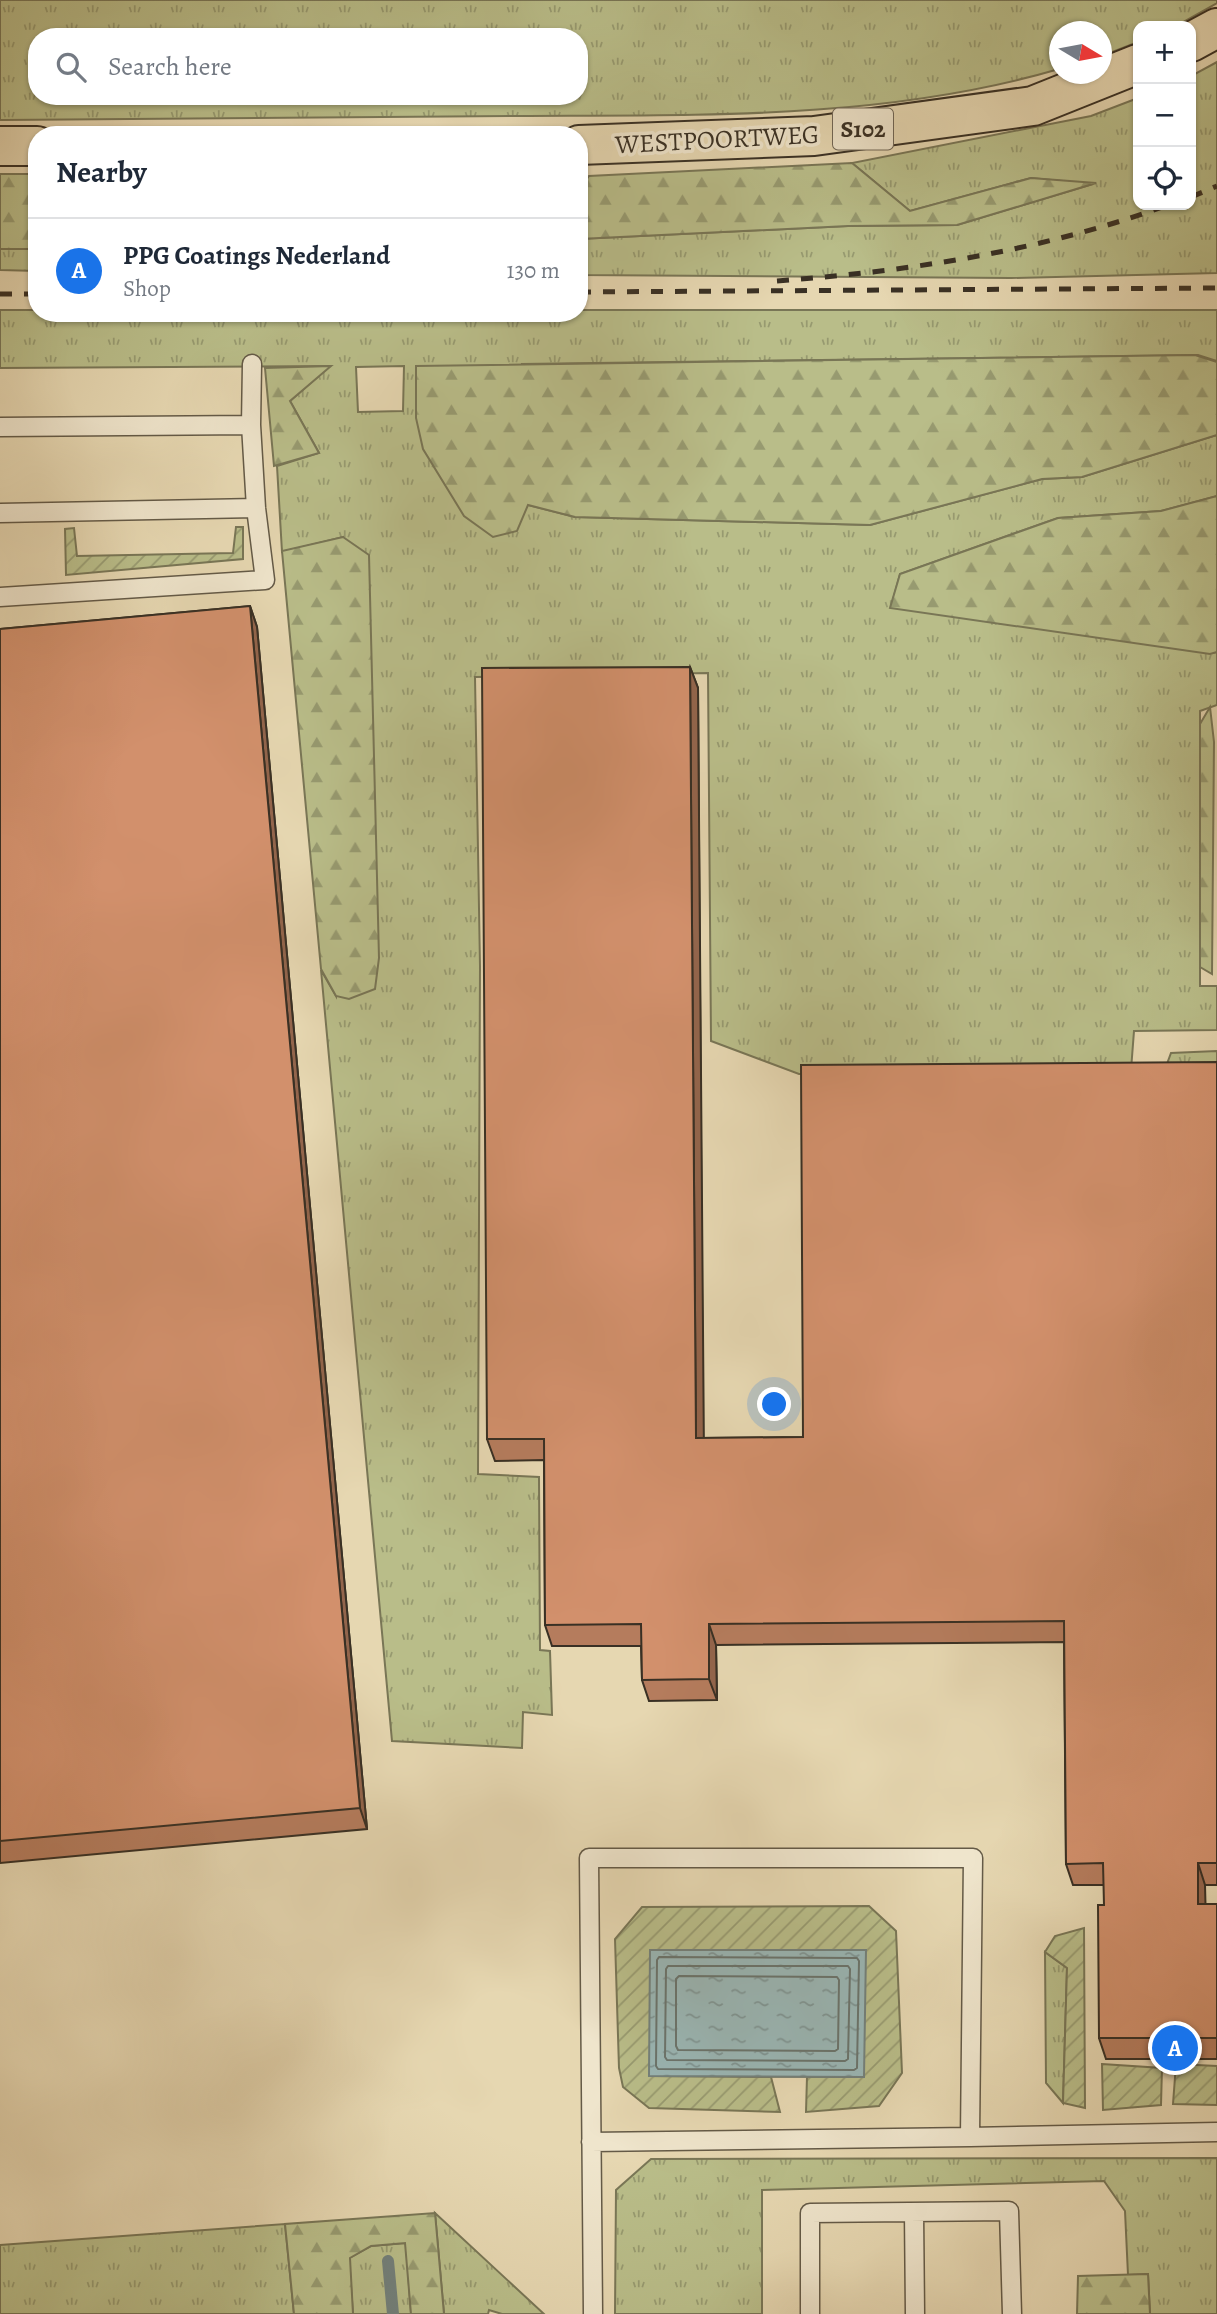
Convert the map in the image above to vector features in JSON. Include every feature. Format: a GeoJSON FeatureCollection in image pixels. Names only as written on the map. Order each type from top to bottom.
{"type":"FeatureCollection","features":[{"type":"Feature","properties":{"kind":"main road"},"geometry":{"type":"LineString","coordinates":[[1196,39],[1217,28]]}},
{"type":"Feature","properties":{"kind":"main road","name":"WESTPOORTWEG"},"geometry":{"type":"LineString","coordinates":[[588,145],[814,136],[1032,106],[1133,66]]}},
{"type":"Feature","properties":{"kind":"main road"},"geometry":{"type":"LineString","coordinates":[[0,146],[28,146]]}},
{"type":"Feature","properties":{"kind":"lane"},"geometry":{"type":"LineString","coordinates":[[0,597],[265,580],[256,508],[251,425],[252,364]]}},
{"type":"Feature","properties":{"kind":"lane"},"geometry":{"type":"LineString","coordinates":[[0,427],[251,425]]}},
{"type":"Feature","properties":{"kind":"lane"},"geometry":{"type":"LineString","coordinates":[[0,513],[256,508]]}},
{"type":"Feature","properties":{"kind":"lane"},"geometry":{"type":"LineString","coordinates":[[593,2314],[589,1858],[973,1858],[970,2137]]}},
{"type":"Feature","properties":{"kind":"lane"},"geometry":{"type":"LineString","coordinates":[[591,2142],[1217,2132]]}},
{"type":"Feature","properties":{"kind":"lane"},"geometry":{"type":"LineString","coordinates":[[810,2314],[810,2213],[1009,2210],[1012,2314]]}},
{"type":"Feature","properties":{"kind":"lane"},"geometry":{"type":"LineString","coordinates":[[914,2212],[915,2314]]}},
{"type":"Feature","properties":{"kind":"green space"},"geometry":{"type":"Polygon","coordinates":[[[0,0],[1217,0],[1217,3],[1185,21],[1133,21],[1133,44],[1112,52],[1112,21],[1049,21],[1049,72],[993,86],[927,98],[859,106],[723,114],[0,120],[0,0]]]}},
{"type":"Feature","properties":{"kind":"green space"},"geometry":{"type":"Polygon","coordinates":[[[1217,62],[1217,273],[1011,278],[588,275],[588,239],[848,226],[957,225],[1093,184],[1031,178],[910,211],[852,163],[1091,116],[1133,100],[1133,210],[1196,210],[1196,73],[1217,62]]]}},
{"type":"Feature","properties":{"kind":"green space"},"geometry":{"type":"Polygon","coordinates":[[[852,163],[910,211],[1031,178],[1096,183],[957,225],[848,226],[588,239],[589,176],[852,163]]]}},
{"type":"Feature","properties":{"kind":"green space"},"geometry":{"type":"Polygon","coordinates":[[[0,174],[28,174],[28,249],[0,249],[0,174]]]}},
{"type":"Feature","properties":{"kind":"green space"},"geometry":{"type":"Polygon","coordinates":[[[0,249],[28,249],[28,271],[0,270],[0,249]]]}},
{"type":"Feature","properties":{"kind":"green space"},"geometry":{"type":"Polygon","coordinates":[[[0,310],[28,310],[28,322],[588,322],[588,310],[1217,310],[1217,361],[1198,355],[522,364],[528,505],[575,517],[870,525],[1042,479],[1082,477],[1217,435],[1217,496],[1161,511],[1058,518],[900,574],[891,607],[1217,652],[1217,705],[1200,711],[1200,986],[1217,986],[1217,1030],[1134,1031],[1131,1070],[799,1074],[711,1041],[708,673],[475,677],[480,966],[478,1474],[539,1477],[540,1650],[550,1651],[552,1715],[523,1712],[522,1748],[392,1741],[321,970],[336,996],[343,537],[282,552],[277,466],[319,453],[290,401],[330,366],[0,368],[0,310]],[[404,366],[356,367],[358,412],[403,411],[404,366]]]}},
{"type":"Feature","properties":{"kind":"green space"},"geometry":{"type":"Polygon","coordinates":[[[1195,355],[1217,362],[1217,435],[1082,477],[1042,479],[870,525],[575,517],[528,505],[517,531],[493,537],[464,516],[423,449],[416,418],[416,366],[1195,355]]]}},
{"type":"Feature","properties":{"kind":"green space"},"geometry":{"type":"Polygon","coordinates":[[[331,366],[290,401],[319,453],[274,466],[265,368],[331,366]]]}},
{"type":"Feature","properties":{"kind":"green space"},"geometry":{"type":"Polygon","coordinates":[[[1217,496],[1217,652],[1210,654],[890,608],[900,574],[1058,518],[1161,511],[1217,496]]]}},
{"type":"Feature","properties":{"kind":"green space"},"geometry":{"type":"Polygon","coordinates":[[[236,527],[243,527],[243,559],[66,575],[65,529],[74,528],[77,556],[233,553],[236,527]]]}},
{"type":"Feature","properties":{"kind":"green space"},"geometry":{"type":"Polygon","coordinates":[[[343,537],[369,555],[379,958],[375,989],[349,999],[336,996],[321,969],[282,551],[343,537]]]}},
{"type":"Feature","properties":{"kind":"green space"},"geometry":{"type":"Polygon","coordinates":[[[1210,707],[1214,742],[1212,974],[1200,967],[1200,724],[1210,707]]]}},
{"type":"Feature","properties":{"kind":"green space"},"geometry":{"type":"Polygon","coordinates":[[[1217,1051],[1217,1071],[1164,1072],[1171,1053],[1217,1051]]]}},
{"type":"Feature","properties":{"kind":"green space"},"geometry":{"type":"Polygon","coordinates":[[[869,1906],[896,1931],[902,2073],[879,2106],[806,2112],[807,2077],[864,2077],[649,2076],[771,2077],[780,2112],[649,2108],[623,2087],[619,2068],[615,1939],[642,1907],[869,1906]]]}},
{"type":"Feature","properties":{"kind":"green space"},"geometry":{"type":"Polygon","coordinates":[[[1084,1928],[1085,2108],[1063,2103],[1067,1968],[1045,1952],[1055,1936],[1084,1928]]]}},
{"type":"Feature","properties":{"kind":"green space"},"geometry":{"type":"Polygon","coordinates":[[[1045,1952],[1067,1968],[1063,2103],[1046,2083],[1045,1952]]]}},
{"type":"Feature","properties":{"kind":"green space"},"geometry":{"type":"Polygon","coordinates":[[[1102,2064],[1162,2068],[1161,2105],[1103,2110],[1102,2064]]]}},
{"type":"Feature","properties":{"kind":"green space"},"geometry":{"type":"Polygon","coordinates":[[[1176,2064],[1217,2066],[1217,2105],[1173,2104],[1176,2064]]]}},
{"type":"Feature","properties":{"kind":"green space"},"geometry":{"type":"Polygon","coordinates":[[[1217,2158],[1217,2314],[1150,2314],[1148,2274],[1128,2275],[1125,2211],[1104,2181],[762,2190],[762,2314],[615,2314],[616,2190],[651,2159],[1217,2158]]]}},
{"type":"Feature","properties":{"kind":"green space"},"geometry":{"type":"Polygon","coordinates":[[[435,2213],[544,2314],[502,2314],[489,2310],[488,2314],[444,2314],[435,2213]]]}},
{"type":"Feature","properties":{"kind":"green space"},"geometry":{"type":"Polygon","coordinates":[[[435,2213],[444,2314],[411,2314],[405,2243],[371,2246],[350,2258],[353,2314],[294,2314],[285,2224],[435,2213]]]}},
{"type":"Feature","properties":{"kind":"green space"},"geometry":{"type":"Polygon","coordinates":[[[285,2224],[294,2314],[0,2314],[0,2245],[285,2224]]]}},
{"type":"Feature","properties":{"kind":"green space"},"geometry":{"type":"Polygon","coordinates":[[[406,2243],[411,2314],[353,2314],[349,2258],[371,2246],[406,2243]]]}},
{"type":"Feature","properties":{"kind":"green space"},"geometry":{"type":"Polygon","coordinates":[[[1148,2274],[1150,2314],[1077,2314],[1078,2276],[1148,2274]]]}},
{"type":"Feature","properties":{"kind":"water"},"geometry":{"type":"Polygon","coordinates":[[[650,1950],[866,1950],[864,2077],[649,2076],[650,1950]]]}},
{"type":"Feature","properties":{"kind":"building"},"geometry":{"type":"Polygon","coordinates":[[[250,606],[360,1808],[0,1841],[0,629],[250,606]]]}},
{"type":"Feature","properties":{"kind":"building"},"geometry":{"type":"Polygon","coordinates":[[[690,667],[696,1438],[803,1437],[801,1065],[1217,1062],[1217,1863],[1198,1863],[1198,1904],[1217,1904],[1217,2038],[1099,2038],[1098,1905],[1104,1905],[1103,1863],[1066,1864],[1064,1621],[709,1624],[709,1679],[642,1680],[641,1624],[545,1625],[544,1439],[487,1439],[482,668],[690,667]]]}},
{"type":"Feature","properties":{"kind":"waterway"},"geometry":{"type":"LineString","coordinates":[[388,2261],[393,2314]]}},
{"type":"Feature","properties":{"kind":"railway"},"geometry":{"type":"LineString","coordinates":[[1196,195],[1217,186]]}},
{"type":"Feature","properties":{"kind":"railway"},"geometry":{"type":"LineString","coordinates":[[777,281],[926,265],[1024,247],[1153,210]]}},
{"type":"Feature","properties":{"kind":"railway"},"geometry":{"type":"LineString","coordinates":[[588,292],[1217,288]]}},
{"type":"Feature","properties":{"kind":"railway"},"geometry":{"type":"LineString","coordinates":[[0,294],[28,294]]}},
{"type":"Feature","properties":{"kind":"place","name":"PPG Coatings Nederland"},"geometry":{"type":"Point","coordinates":[1175,2048]}}]}
